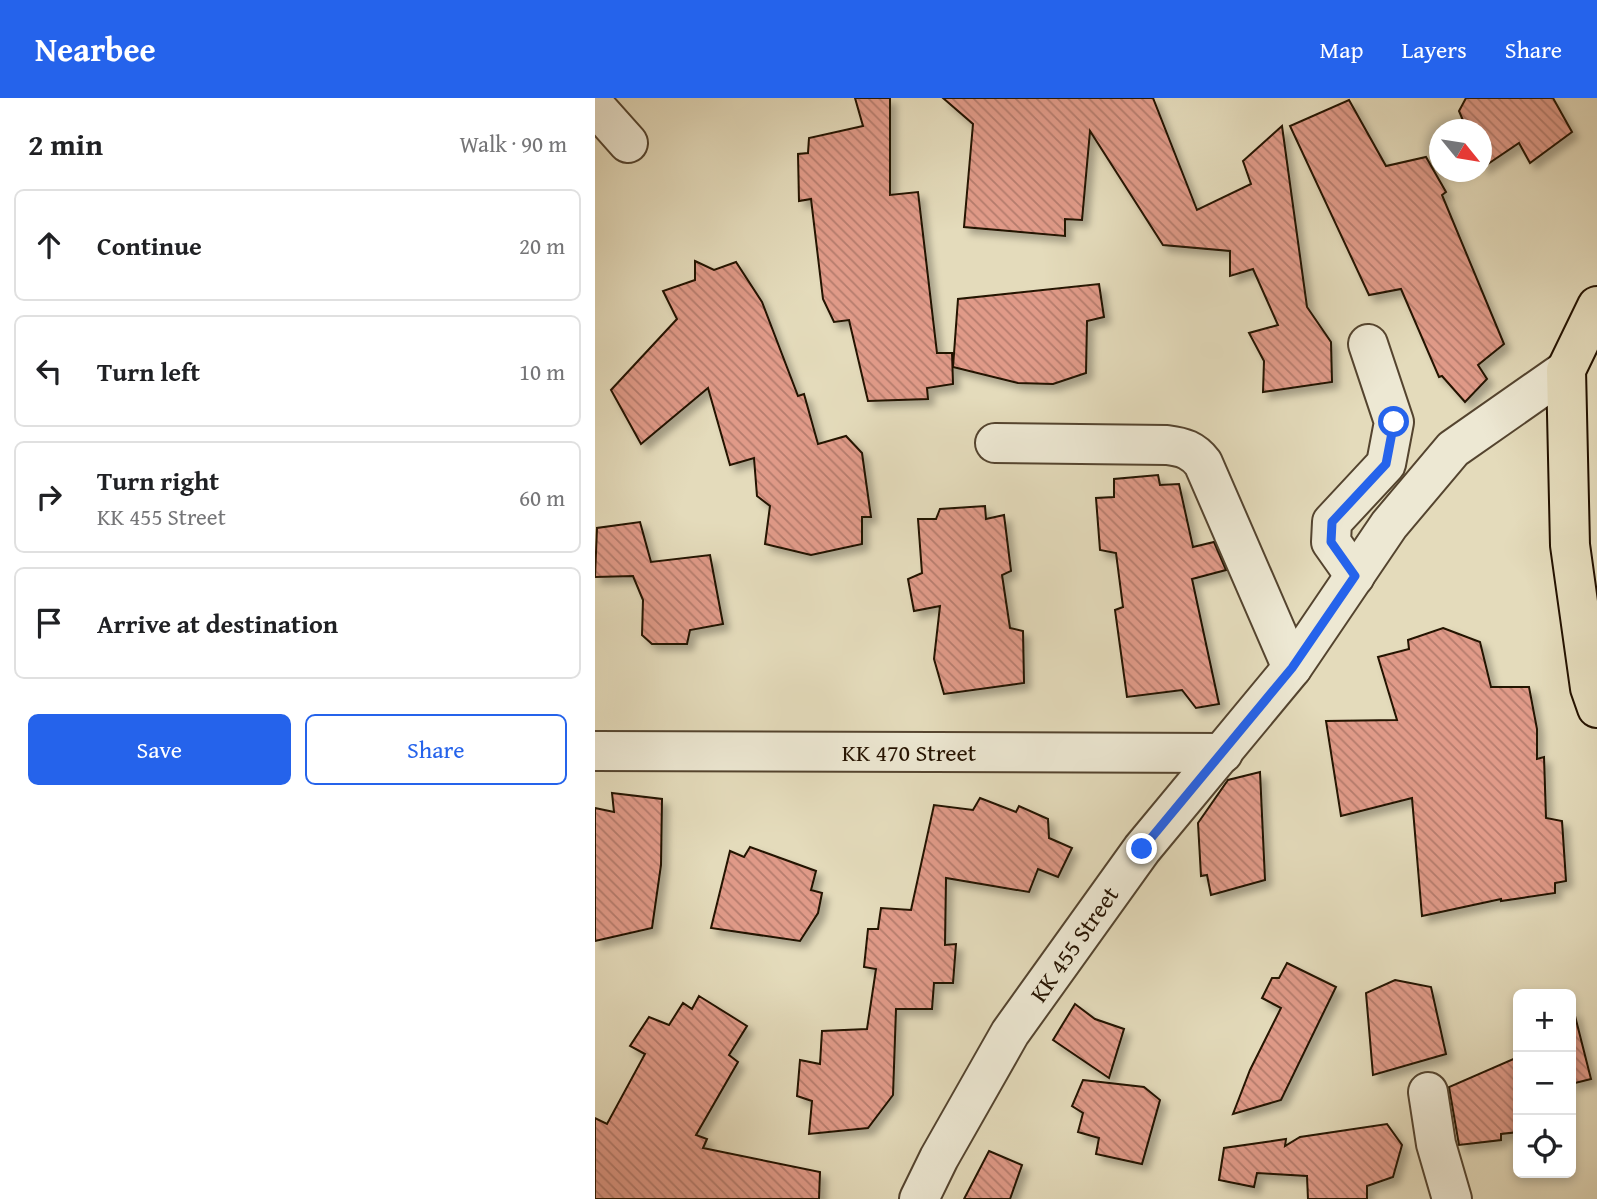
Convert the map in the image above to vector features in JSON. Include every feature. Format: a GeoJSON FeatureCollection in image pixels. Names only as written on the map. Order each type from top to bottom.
{"type":"FeatureCollection","features":[{"type":"Feature","properties":{"kind":"main road"},"geometry":{"type":"LineString","coordinates":[[1597,306],[1566,370],[1570,545],[1590,688],[1597,708]]}},
{"type":"Feature","properties":{"kind":"street"},"geometry":{"type":"LineString","coordinates":[[595,106],[628,143]]}},
{"type":"Feature","properties":{"kind":"street"},"geometry":{"type":"LineString","coordinates":[[1355,576],[1331,542],[1332,522],[1386,464],[1394,422],[1368,344]]}},
{"type":"Feature","properties":{"kind":"street","name":"KK 455 Street"},"geometry":{"type":"LineString","coordinates":[[919,1199],[939,1158],[1010,1033],[1142,849],[1292,668],[1389,525],[1453,449],[1566,370]]}},
{"type":"Feature","properties":{"kind":"street"},"geometry":{"type":"LineString","coordinates":[[995,443],[1167,445],[1185,448],[1196,454],[1203,463],[1292,668]]}},
{"type":"Feature","properties":{"kind":"street","name":"KK 470 Street"},"geometry":{"type":"LineString","coordinates":[[595,751],[1223,753]]}},
{"type":"Feature","properties":{"kind":"street"},"geometry":{"type":"LineString","coordinates":[[1428,1092],[1436,1143],[1452,1199]]}},
{"type":"Feature","properties":{"kind":"building"},"geometry":{"type":"Polygon","coordinates":[[[855,98],[890,98],[890,195],[918,192],[937,353],[952,353],[953,384],[927,388],[928,399],[868,401],[849,320],[834,322],[823,299],[811,199],[799,201],[798,154],[808,153],[809,138],[863,126],[855,98]]]}},
{"type":"Feature","properties":{"kind":"building"},"geometry":{"type":"Polygon","coordinates":[[[943,98],[1153,98],[1197,210],[1251,184],[1243,161],[1282,126],[1307,307],[1331,342],[1332,382],[1263,392],[1264,361],[1249,333],[1278,325],[1253,269],[1230,276],[1230,251],[1163,245],[1090,131],[1082,220],[1065,219],[1065,236],[964,227],[973,124],[943,98]]]}},
{"type":"Feature","properties":{"kind":"building"},"geometry":{"type":"Polygon","coordinates":[[[1466,98],[1553,98],[1572,132],[1530,163],[1519,143],[1492,161],[1492,119],[1462,119],[1459,111],[1466,98]]]}},
{"type":"Feature","properties":{"kind":"building"},"geometry":{"type":"Polygon","coordinates":[[[1349,100],[1386,166],[1426,157],[1429,162],[1429,182],[1440,182],[1446,192],[1442,195],[1504,344],[1478,365],[1487,379],[1465,402],[1442,376],[1439,377],[1401,289],[1369,295],[1290,126],[1349,100]]]}},
{"type":"Feature","properties":{"kind":"building"},"geometry":{"type":"Polygon","coordinates":[[[695,261],[714,270],[736,262],[762,302],[798,396],[804,394],[818,444],[846,436],[862,453],[871,517],[862,517],[862,544],[811,555],[765,544],[770,506],[757,496],[754,458],[730,465],[708,388],[641,444],[611,390],[677,319],[663,291],[695,280],[695,261]]]}},
{"type":"Feature","properties":{"kind":"building"},"geometry":{"type":"Polygon","coordinates":[[[1099,284],[1104,317],[1087,321],[1086,373],[1053,384],[1018,383],[953,367],[958,299],[1099,284]]]}},
{"type":"Feature","properties":{"kind":"building"},"geometry":{"type":"Polygon","coordinates":[[[1158,475],[1160,485],[1179,484],[1193,547],[1214,542],[1226,570],[1192,579],[1219,704],[1196,708],[1182,690],[1127,697],[1115,610],[1123,607],[1116,553],[1100,550],[1096,498],[1114,497],[1114,479],[1158,475]]]}},
{"type":"Feature","properties":{"kind":"building"},"geometry":{"type":"Polygon","coordinates":[[[985,506],[986,519],[1004,515],[1011,571],[1002,575],[1010,628],[1023,631],[1024,683],[944,694],[934,659],[940,606],[914,611],[908,579],[922,573],[918,519],[936,519],[940,509],[985,506]]]}},
{"type":"Feature","properties":{"kind":"building"},"geometry":{"type":"Polygon","coordinates":[[[640,522],[651,562],[710,555],[723,624],[690,630],[687,644],[652,644],[642,635],[643,600],[633,576],[595,577],[597,528],[640,522]]]}},
{"type":"Feature","properties":{"kind":"building"},"geometry":{"type":"Polygon","coordinates":[[[1443,628],[1480,642],[1491,687],[1529,687],[1537,729],[1537,759],[1544,757],[1546,818],[1562,821],[1566,881],[1555,883],[1555,893],[1501,899],[1422,916],[1412,798],[1341,816],[1326,721],[1397,720],[1378,657],[1409,649],[1408,640],[1443,628]]]}},
{"type":"Feature","properties":{"kind":"building"},"geometry":{"type":"Polygon","coordinates":[[[1260,772],[1265,880],[1211,895],[1207,875],[1201,876],[1198,823],[1228,780],[1260,772]]]}},
{"type":"Feature","properties":{"kind":"building"},"geometry":{"type":"Polygon","coordinates":[[[612,793],[662,799],[661,865],[652,928],[595,941],[595,808],[614,812],[612,793]]]}},
{"type":"Feature","properties":{"kind":"building"},"geometry":{"type":"Polygon","coordinates":[[[980,798],[1016,812],[1019,806],[1048,819],[1049,838],[1072,848],[1058,877],[1038,869],[1029,892],[946,878],[945,945],[956,944],[953,983],[934,983],[932,1009],[896,1009],[893,1095],[868,1128],[809,1134],[812,1101],[797,1096],[800,1060],[820,1064],[822,1031],[867,1029],[876,969],[864,967],[868,929],[878,929],[881,908],[911,910],[934,805],[973,810],[980,798]]]}},
{"type":"Feature","properties":{"kind":"building"},"geometry":{"type":"Polygon","coordinates":[[[750,847],[816,871],[811,890],[822,893],[818,913],[800,941],[711,928],[730,851],[744,857],[750,847]]]}},
{"type":"Feature","properties":{"kind":"building"},"geometry":{"type":"Polygon","coordinates":[[[1287,963],[1336,987],[1281,1100],[1233,1114],[1250,1070],[1281,1008],[1262,998],[1272,978],[1279,978],[1287,963]]]}},
{"type":"Feature","properties":{"kind":"building"},"geometry":{"type":"Polygon","coordinates":[[[1395,980],[1431,987],[1446,1054],[1373,1075],[1366,993],[1395,980]]]}},
{"type":"Feature","properties":{"kind":"building"},"geometry":{"type":"Polygon","coordinates":[[[699,996],[747,1026],[729,1055],[738,1062],[696,1135],[707,1139],[703,1148],[820,1172],[819,1199],[595,1199],[595,1118],[607,1124],[645,1054],[630,1046],[649,1017],[669,1025],[683,1003],[692,1009],[699,996]]]}},
{"type":"Feature","properties":{"kind":"building"},"geometry":{"type":"Polygon","coordinates":[[[1075,1004],[1095,1019],[1124,1029],[1109,1078],[1053,1040],[1075,1004]]]}},
{"type":"Feature","properties":{"kind":"building"},"geometry":{"type":"Polygon","coordinates":[[[1576,1020],[1591,1079],[1576,1083],[1576,1020]]]}},
{"type":"Feature","properties":{"kind":"building"},"geometry":{"type":"Polygon","coordinates":[[[1513,1059],[1513,1133],[1501,1134],[1501,1140],[1459,1145],[1449,1087],[1513,1059]]]}},
{"type":"Feature","properties":{"kind":"building"},"geometry":{"type":"Polygon","coordinates":[[[1083,1080],[1144,1087],[1160,1100],[1142,1164],[1096,1154],[1099,1138],[1078,1132],[1083,1113],[1072,1106],[1083,1080]]]}},
{"type":"Feature","properties":{"kind":"building"},"geometry":{"type":"Polygon","coordinates":[[[1387,1124],[1402,1145],[1393,1177],[1367,1186],[1367,1199],[1308,1199],[1307,1176],[1257,1173],[1254,1187],[1219,1180],[1224,1148],[1286,1139],[1285,1146],[1300,1137],[1387,1124]]]}},
{"type":"Feature","properties":{"kind":"building"},"geometry":{"type":"Polygon","coordinates":[[[989,1151],[1022,1165],[1010,1199],[964,1199],[989,1151]]]}},
{"type":"Feature","properties":{"kind":"route"},"geometry":{"type":"LineString","coordinates":[[1142,849],[1292,668],[1355,576],[1331,542],[1332,522],[1386,464],[1394,422]]}}]}
